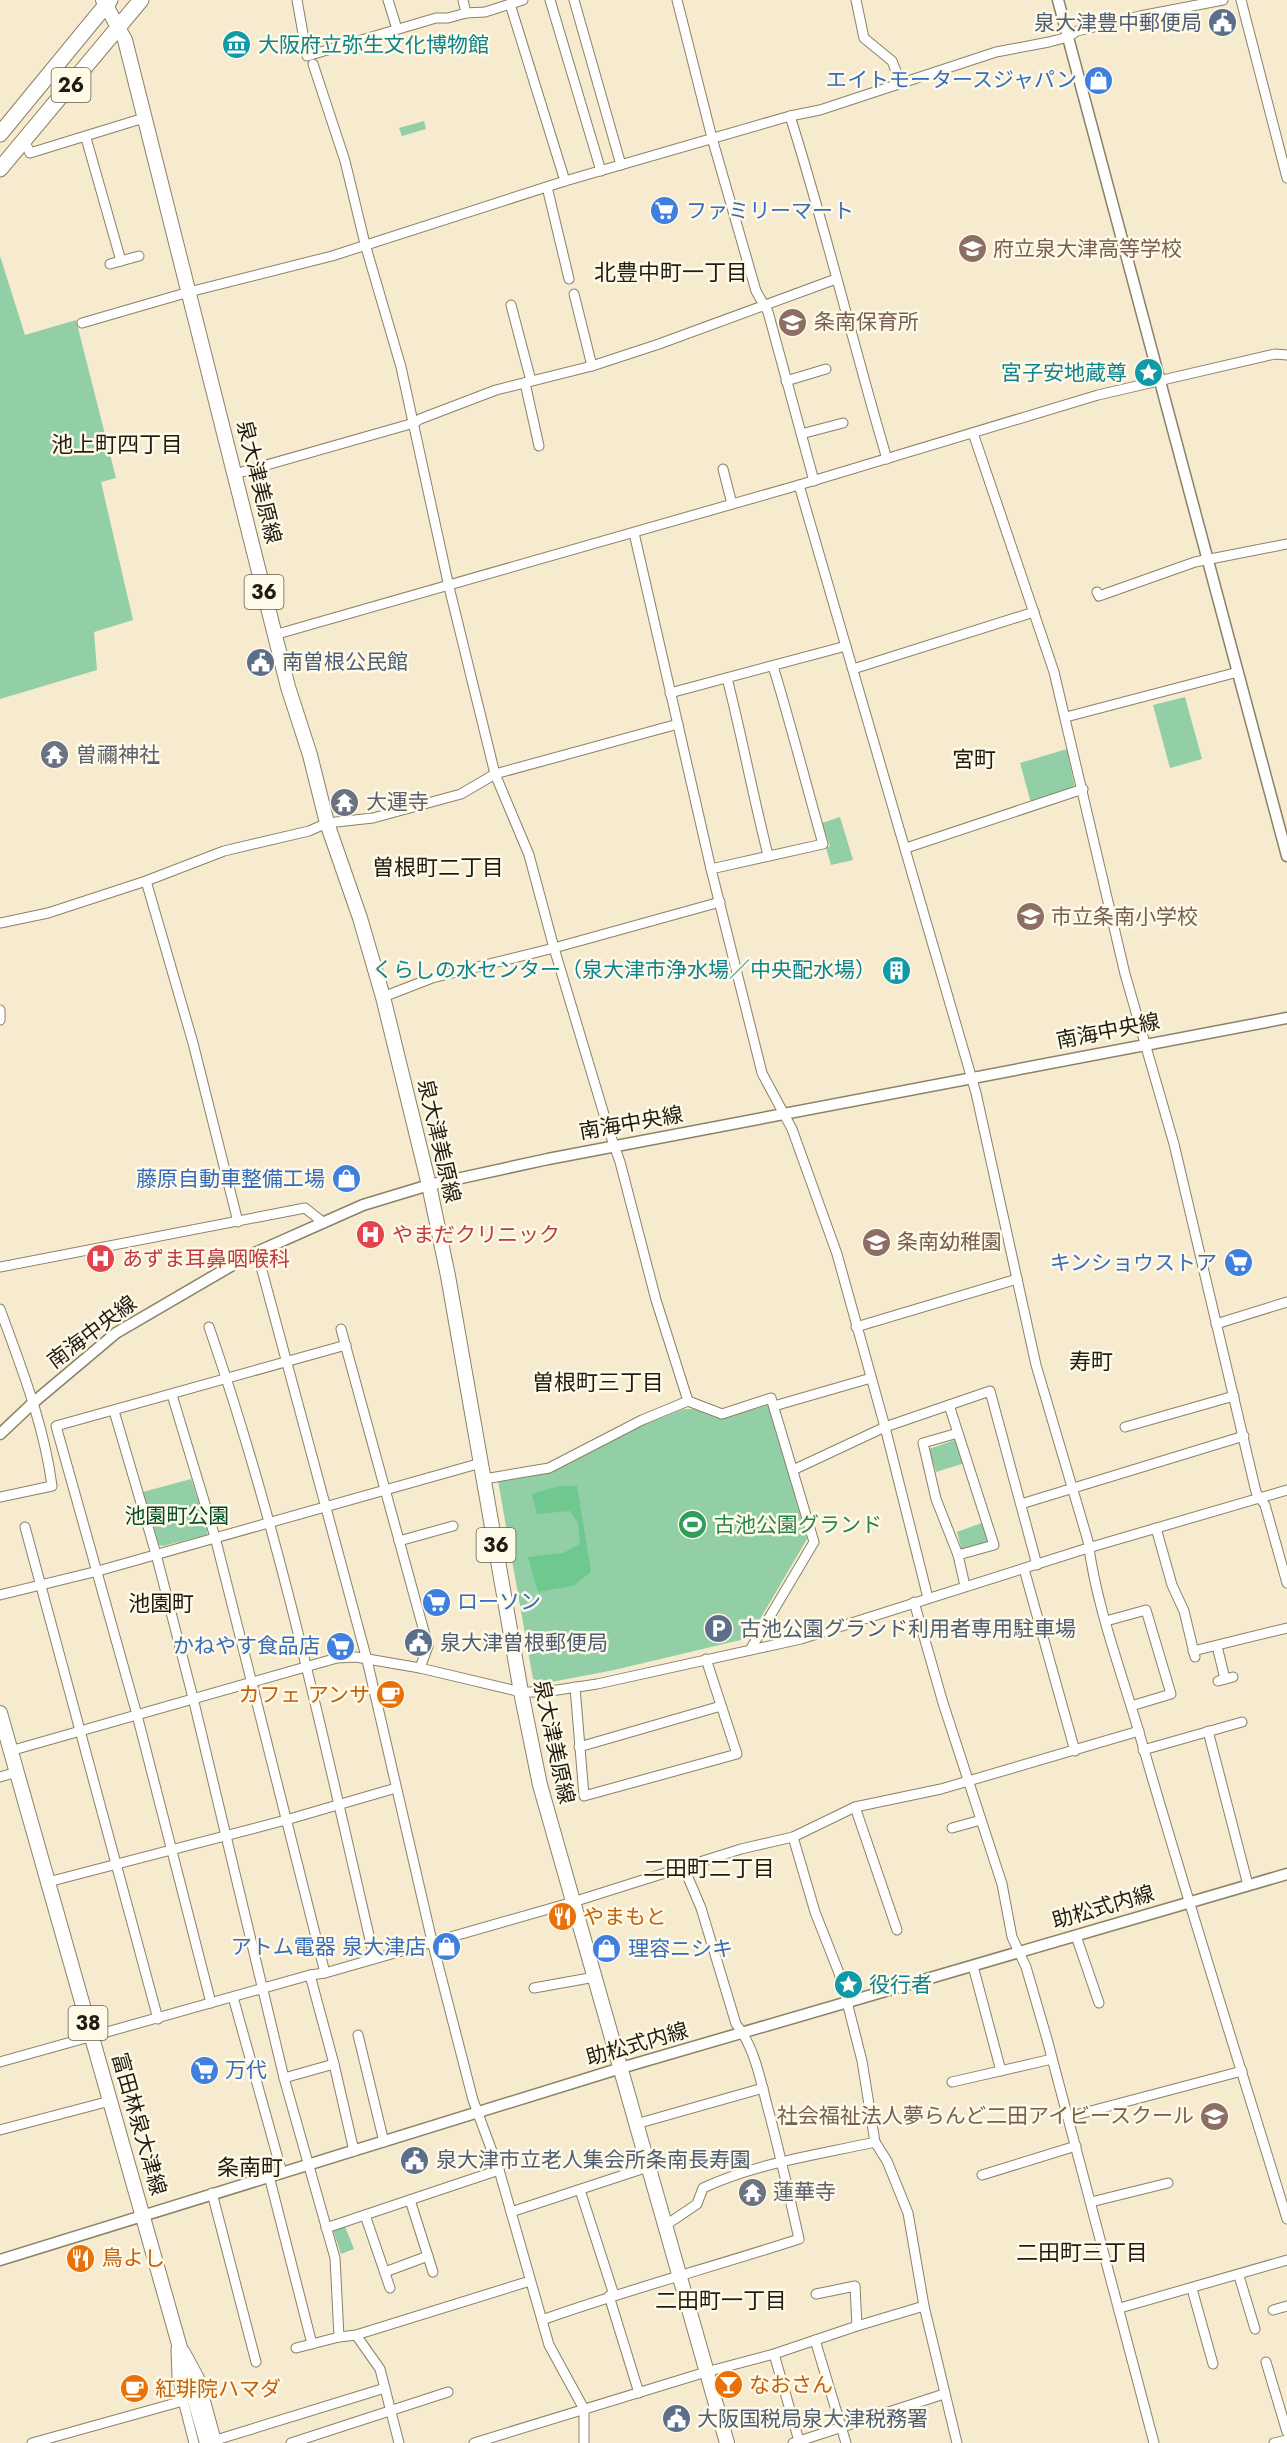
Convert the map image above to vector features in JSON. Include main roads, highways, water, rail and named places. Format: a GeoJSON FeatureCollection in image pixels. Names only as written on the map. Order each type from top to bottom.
{"type":"FeatureCollection","features":[{"type":"Feature","properties":{"kind":"highway","name":"26"},"geometry":{"type":"LineString","coordinates":[[0,170],[141,0]]}},
{"type":"Feature","properties":{"kind":"highway","name":"26"},"geometry":{"type":"LineString","coordinates":[[0,134],[106,2]]}},
{"type":"Feature","properties":{"kind":"main road","name":"泉大津美原線"},"geometry":{"type":"LineString","coordinates":[[106,2],[125,40],[274,635],[310,755],[327,823],[360,918],[383,997],[429,1185],[448,1276],[521,1692],[540,1785],[727,2443]]}},
{"type":"Feature","properties":{"kind":"main road","name":"富田林泉大津線"},"geometry":{"type":"LineString","coordinates":[[0,1713],[176,2333],[213,2442]]}},
{"type":"Feature","properties":{"kind":"place","name":"泉大津豊中郵便局"},"geometry":{"type":"Point","coordinates":[1223,23]}},
{"type":"Feature","properties":{"kind":"place","name":"大阪府立弥生文化博物館"},"geometry":{"type":"Point","coordinates":[237,45]}},
{"type":"Feature","properties":{"kind":"place","name":"エイトモータースジャパン"},"geometry":{"type":"Point","coordinates":[1098,80]}},
{"type":"Feature","properties":{"kind":"place","name":"ファミリーマート"},"geometry":{"type":"Point","coordinates":[665,211]}},
{"type":"Feature","properties":{"kind":"place","name":"府立泉大津高等学校"},"geometry":{"type":"Point","coordinates":[972,249]}},
{"type":"Feature","properties":{"kind":"place","name":"条南保育所"},"geometry":{"type":"Point","coordinates":[793,322]}},
{"type":"Feature","properties":{"kind":"place","name":"宮子安地蔵尊"},"geometry":{"type":"Point","coordinates":[1148,373]}},
{"type":"Feature","properties":{"kind":"place","name":"南曽根公民館"},"geometry":{"type":"Point","coordinates":[261,662]}},
{"type":"Feature","properties":{"kind":"place","name":"曽禰神社"},"geometry":{"type":"Point","coordinates":[55,755]}},
{"type":"Feature","properties":{"kind":"place","name":"大運寺"},"geometry":{"type":"Point","coordinates":[345,802]}},
{"type":"Feature","properties":{"kind":"place","name":"市立条南小学校"},"geometry":{"type":"Point","coordinates":[1030,917]}},
{"type":"Feature","properties":{"kind":"place","name":"くらしの水センター（泉大津市浄水場／中央配水場）"},"geometry":{"type":"Point","coordinates":[897,970]}},
{"type":"Feature","properties":{"kind":"place","name":"藤原自動車整備工場"},"geometry":{"type":"Point","coordinates":[346,1179]}},
{"type":"Feature","properties":{"kind":"place","name":"やまだクリニック"},"geometry":{"type":"Point","coordinates":[371,1235]}},
{"type":"Feature","properties":{"kind":"place","name":"条南幼稚園"},"geometry":{"type":"Point","coordinates":[876,1242]}},
{"type":"Feature","properties":{"kind":"place","name":"あずま耳鼻咽喉科"},"geometry":{"type":"Point","coordinates":[101,1259]}},
{"type":"Feature","properties":{"kind":"place","name":"キンショウストア"},"geometry":{"type":"Point","coordinates":[1238,1263]}},
{"type":"Feature","properties":{"kind":"place","name":"古池公園グランド"},"geometry":{"type":"Point","coordinates":[693,1525]}},
{"type":"Feature","properties":{"kind":"place","name":"ローソン"},"geometry":{"type":"Point","coordinates":[436,1602]}},
{"type":"Feature","properties":{"kind":"place","name":"古池公園グランド利用者専用駐車場"},"geometry":{"type":"Point","coordinates":[719,1629]}},
{"type":"Feature","properties":{"kind":"place","name":"泉大津曽根郵便局"},"geometry":{"type":"Point","coordinates":[419,1643]}},
{"type":"Feature","properties":{"kind":"place","name":"かねやす食品店"},"geometry":{"type":"Point","coordinates":[341,1646]}},
{"type":"Feature","properties":{"kind":"place","name":"カフェ アンサ"},"geometry":{"type":"Point","coordinates":[391,1695]}},
{"type":"Feature","properties":{"kind":"place","name":"やまもと"},"geometry":{"type":"Point","coordinates":[562,1917]}},
{"type":"Feature","properties":{"kind":"place","name":"アトム電器 泉大津店"},"geometry":{"type":"Point","coordinates":[447,1947]}},
{"type":"Feature","properties":{"kind":"place","name":"理容ニシキ"},"geometry":{"type":"Point","coordinates":[607,1949]}},
{"type":"Feature","properties":{"kind":"place","name":"役行者"},"geometry":{"type":"Point","coordinates":[848,1985]}},
{"type":"Feature","properties":{"kind":"place","name":"万代"},"geometry":{"type":"Point","coordinates":[204,2070]}},
{"type":"Feature","properties":{"kind":"place","name":"社会福祉法人夢らんど二田アイビースクール"},"geometry":{"type":"Point","coordinates":[1215,2116]}},
{"type":"Feature","properties":{"kind":"place","name":"泉大津市立老人集会所条南長寿園"},"geometry":{"type":"Point","coordinates":[415,2160]}},
{"type":"Feature","properties":{"kind":"place","name":"蓮華寺"},"geometry":{"type":"Point","coordinates":[752,2192]}},
{"type":"Feature","properties":{"kind":"place","name":"鳥よし"},"geometry":{"type":"Point","coordinates":[81,2258]}},
{"type":"Feature","properties":{"kind":"place","name":"なおさん"},"geometry":{"type":"Point","coordinates":[728,2385]}},
{"type":"Feature","properties":{"kind":"place","name":"紅琲院ハマダ"},"geometry":{"type":"Point","coordinates":[134,2389]}},
{"type":"Feature","properties":{"kind":"place","name":"大阪国税局泉大津税務署"},"geometry":{"type":"Point","coordinates":[676,2419]}},
{"type":"Feature","properties":{"kind":"district","name":"北豊中町一丁目"},"geometry":{"type":"Point","coordinates":[671,272]}},
{"type":"Feature","properties":{"kind":"district","name":"池上町四丁目"},"geometry":{"type":"Point","coordinates":[117,444]}},
{"type":"Feature","properties":{"kind":"district","name":"宮町"},"geometry":{"type":"Point","coordinates":[974,759]}},
{"type":"Feature","properties":{"kind":"district","name":"曽根町二丁目"},"geometry":{"type":"Point","coordinates":[438,867]}},
{"type":"Feature","properties":{"kind":"district","name":"寿町"},"geometry":{"type":"Point","coordinates":[1091,1361]}},
{"type":"Feature","properties":{"kind":"district","name":"曽根町三丁目"},"geometry":{"type":"Point","coordinates":[598,1382]}},
{"type":"Feature","properties":{"kind":"district","name":"池園町"},"geometry":{"type":"Point","coordinates":[161,1603]}},
{"type":"Feature","properties":{"kind":"district","name":"二田町二丁目"},"geometry":{"type":"Point","coordinates":[709,1868]}},
{"type":"Feature","properties":{"kind":"district","name":"条南町"},"geometry":{"type":"Point","coordinates":[250,2167]}},
{"type":"Feature","properties":{"kind":"district","name":"二田町三丁目"},"geometry":{"type":"Point","coordinates":[1082,2252]}},
{"type":"Feature","properties":{"kind":"district","name":"二田町一丁目"},"geometry":{"type":"Point","coordinates":[721,2300]}},
{"type":"Feature","properties":{"kind":"park label","name":"池園町公園"},"geometry":{"type":"Point","coordinates":[177,1516]}}]}
